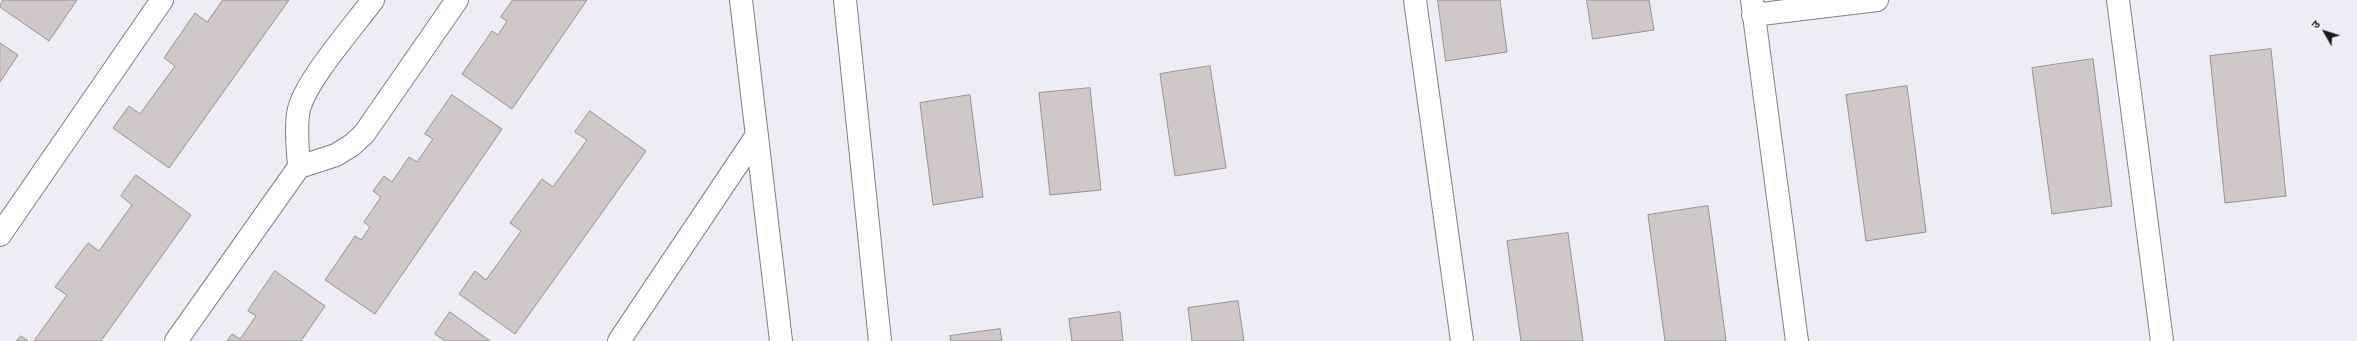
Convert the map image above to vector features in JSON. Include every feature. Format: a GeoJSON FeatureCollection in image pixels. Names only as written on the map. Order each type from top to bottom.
{"type":"FeatureCollection","features":[{"type":"Feature","properties":{"kind":"street"},"geometry":{"type":"LineString","coordinates":[[0,235],[162,0]]}},
{"type":"Feature","properties":{"kind":"street"},"geometry":{"type":"LineString","coordinates":[[299,167],[297,135],[299,110],[306,91],[373,0]]}},
{"type":"Feature","properties":{"kind":"street"},"geometry":{"type":"LineString","coordinates":[[176,341],[299,167],[336,155],[352,145],[364,134],[457,0]]}},
{"type":"Feature","properties":{"kind":"street"},"geometry":{"type":"LineString","coordinates":[[741,0],[781,341]]}},
{"type":"Feature","properties":{"kind":"street"},"geometry":{"type":"LineString","coordinates":[[845,0],[880,341]]}},
{"type":"Feature","properties":{"kind":"street"},"geometry":{"type":"LineString","coordinates":[[1416,0],[1462,341]]}},
{"type":"Feature","properties":{"kind":"street"},"geometry":{"type":"LineString","coordinates":[[1796,341],[1752,8],[1877,0]]}},
{"type":"Feature","properties":{"kind":"street"},"geometry":{"type":"LineString","coordinates":[[2118,0],[2162,341]]}},
{"type":"Feature","properties":{"kind":"street"},"geometry":{"type":"LineString","coordinates":[[619,341],[757,136]]}},
{"type":"Feature","properties":{"kind":"building"},"geometry":{"type":"Polygon","coordinates":[[[3,0],[77,0],[49,41],[0,7],[3,0]]]}},
{"type":"Feature","properties":{"kind":"building"},"geometry":{"type":"Polygon","coordinates":[[[223,0],[289,0],[169,168],[113,128],[129,106],[140,114],[175,66],[164,58],[195,13],[207,22],[223,0]]]}},
{"type":"Feature","properties":{"kind":"building"},"geometry":{"type":"Polygon","coordinates":[[[513,0],[587,0],[512,109],[462,74],[492,31],[498,35],[507,21],[501,17],[513,0]]]}},
{"type":"Feature","properties":{"kind":"building"},"geometry":{"type":"Polygon","coordinates":[[[1438,0],[1500,0],[1507,52],[1446,61],[1438,0]]]}},
{"type":"Feature","properties":{"kind":"building"},"geometry":{"type":"Polygon","coordinates":[[[1587,0],[1649,0],[1654,30],[1593,39],[1587,0]]]}},
{"type":"Feature","properties":{"kind":"building"},"geometry":{"type":"Polygon","coordinates":[[[0,43],[18,55],[0,82],[0,43]]]}},
{"type":"Feature","properties":{"kind":"building"},"geometry":{"type":"Polygon","coordinates":[[[2271,49],[2286,196],[2225,203],[2210,56],[2271,49]]]}},
{"type":"Feature","properties":{"kind":"building"},"geometry":{"type":"Polygon","coordinates":[[[2093,59],[2112,206],[2052,214],[2032,68],[2093,59]]]}},
{"type":"Feature","properties":{"kind":"building"},"geometry":{"type":"Polygon","coordinates":[[[1210,66],[1226,168],[1175,176],[1160,74],[1210,66]]]}},
{"type":"Feature","properties":{"kind":"building"},"geometry":{"type":"Polygon","coordinates":[[[1907,86],[1926,232],[1866,241],[1846,95],[1907,86]]]}},
{"type":"Feature","properties":{"kind":"building"},"geometry":{"type":"Polygon","coordinates":[[[1090,88],[1101,190],[1050,195],[1039,93],[1090,88]]]}},
{"type":"Feature","properties":{"kind":"building"},"geometry":{"type":"Polygon","coordinates":[[[452,95],[502,129],[375,314],[325,280],[355,236],[361,240],[370,227],[364,222],[381,197],[373,191],[384,176],[392,182],[409,157],[417,162],[433,139],[425,134],[452,95]]]}},
{"type":"Feature","properties":{"kind":"building"},"geometry":{"type":"Polygon","coordinates":[[[970,95],[983,197],[933,205],[920,103],[970,95]]]}},
{"type":"Feature","properties":{"kind":"building"},"geometry":{"type":"Polygon","coordinates":[[[590,111],[646,151],[515,334],[459,294],[475,271],[486,280],[521,231],[510,223],[542,179],[553,187],[587,140],[575,132],[590,111]]]}},
{"type":"Feature","properties":{"kind":"building"},"geometry":{"type":"Polygon","coordinates":[[[136,175],[191,215],[101,341],[34,341],[67,295],[55,287],[88,243],[99,251],[132,205],[121,196],[136,175]]]}},
{"type":"Feature","properties":{"kind":"building"},"geometry":{"type":"Polygon","coordinates":[[[1708,206],[1726,341],[1665,341],[1648,215],[1708,206]]]}},
{"type":"Feature","properties":{"kind":"building"},"geometry":{"type":"Polygon","coordinates":[[[1568,233],[1583,341],[1521,341],[1507,241],[1568,233]]]}},
{"type":"Feature","properties":{"kind":"building"},"geometry":{"type":"Polygon","coordinates":[[[275,271],[325,306],[301,341],[227,341],[232,334],[240,339],[256,316],[248,311],[275,271]]]}},
{"type":"Feature","properties":{"kind":"building"},"geometry":{"type":"Polygon","coordinates":[[[1238,301],[1244,341],[1192,341],[1188,308],[1238,301]]]}},
{"type":"Feature","properties":{"kind":"building"},"geometry":{"type":"Polygon","coordinates":[[[450,312],[490,341],[445,341],[435,334],[450,312]]]}},
{"type":"Feature","properties":{"kind":"building"},"geometry":{"type":"Polygon","coordinates":[[[1120,312],[1123,341],[1072,341],[1069,319],[1120,312]]]}},
{"type":"Feature","properties":{"kind":"building"},"geometry":{"type":"Polygon","coordinates":[[[1000,329],[1002,341],[951,341],[950,336],[1000,329]]]}},
{"type":"Feature","properties":{"kind":"building"},"geometry":{"type":"Polygon","coordinates":[[[21,336],[28,341],[17,341],[21,336]]]}}]}
